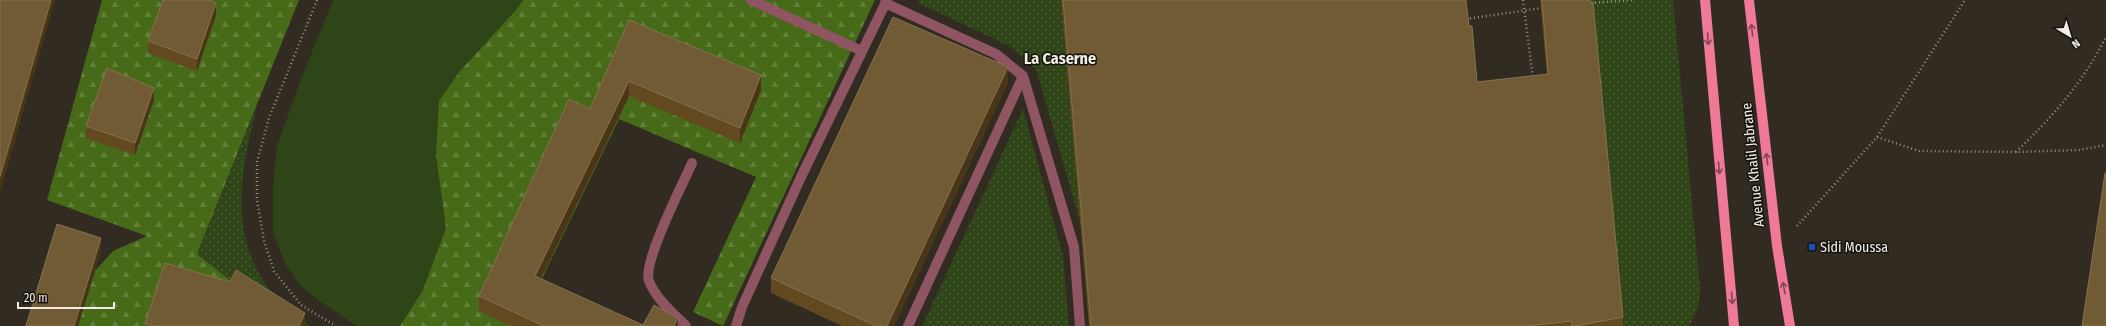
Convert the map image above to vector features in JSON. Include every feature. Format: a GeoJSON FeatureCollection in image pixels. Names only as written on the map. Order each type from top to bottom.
{"type":"FeatureCollection","features":[{"type":"Feature","properties":{"kind":"main road"},"geometry":{"type":"LineString","coordinates":[[1705,0],[1734,326]]}},
{"type":"Feature","properties":{"kind":"main road","name":"Avenue Khalil Jabrane"},"geometry":{"type":"LineString","coordinates":[[1749,0],[1776,246],[1790,326]]}},
{"type":"Feature","properties":{"kind":"street"},"geometry":{"type":"LineString","coordinates":[[752,0],[862,51]]}},
{"type":"Feature","properties":{"kind":"street"},"geometry":{"type":"LineString","coordinates":[[736,326],[742,307],[801,177],[886,2],[996,54],[1023,76],[1074,247],[1080,326]]}},
{"type":"Feature","properties":{"kind":"street"},"geometry":{"type":"LineString","coordinates":[[908,326],[1023,76]]}},
{"type":"Feature","properties":{"kind":"street"},"geometry":{"type":"LineString","coordinates":[[686,326],[658,297],[648,280],[650,258],[692,163]]}},
{"type":"Feature","properties":{"kind":"path"},"geometry":{"type":"LineString","coordinates":[[316,0],[268,118],[257,162],[257,200],[264,241],[274,271],[301,305],[336,326]]}},
{"type":"Feature","properties":{"kind":"path"},"geometry":{"type":"LineString","coordinates":[[1523,0],[1533,80]]}},
{"type":"Feature","properties":{"kind":"path"},"geometry":{"type":"LineString","coordinates":[[1583,4],[1633,0]]}},
{"type":"Feature","properties":{"kind":"path"},"geometry":{"type":"LineString","coordinates":[[1776,246],[1816,207],[1877,137],[1965,0]]}},
{"type":"Feature","properties":{"kind":"path"},"geometry":{"type":"LineString","coordinates":[[1464,19],[1546,8]]}},
{"type":"Feature","properties":{"kind":"path"},"geometry":{"type":"LineString","coordinates":[[2016,152],[2055,114],[2092,64],[2106,38]]}},
{"type":"Feature","properties":{"kind":"path"},"geometry":{"type":"LineString","coordinates":[[1877,137],[1919,151],[2016,152],[2079,150],[2106,145]]}},
{"type":"Feature","properties":{"kind":"green space"},"geometry":{"type":"Polygon","coordinates":[[[102,0],[299,0],[197,254],[293,326],[78,326],[95,271],[113,251],[147,236],[47,200],[102,0]]]}},
{"type":"Feature","properties":{"kind":"green space"},"geometry":{"type":"Polygon","coordinates":[[[333,0],[523,0],[516,10],[460,71],[436,156],[446,228],[423,290],[400,326],[357,326],[318,300],[301,286],[285,264],[273,232],[273,186],[277,146],[301,79],[333,0]]]}},
{"type":"Feature","properties":{"kind":"green space"},"geometry":{"type":"Polygon","coordinates":[[[523,0],[875,0],[723,326],[693,312],[756,177],[619,119],[536,291],[611,326],[400,326],[423,290],[446,228],[436,156],[439,101],[460,71],[516,10],[523,0]]]}},
{"type":"Feature","properties":{"kind":"green space"},"geometry":{"type":"Polygon","coordinates":[[[919,0],[1156,0],[1081,225],[1036,69],[1009,46],[918,3],[919,0]]]}},
{"type":"Feature","properties":{"kind":"green space"},"geometry":{"type":"Polygon","coordinates":[[[1590,0],[1673,0],[1700,288],[1698,308],[1689,326],[1622,326],[1590,0]]]}},
{"type":"Feature","properties":{"kind":"green space"},"geometry":{"type":"Polygon","coordinates":[[[257,106],[247,149],[244,171],[242,214],[245,236],[251,256],[261,277],[271,291],[283,304],[310,326],[303,326],[236,285],[197,254],[257,106]]]}},
{"type":"Feature","properties":{"kind":"green space"},"geometry":{"type":"Polygon","coordinates":[[[1023,109],[1063,256],[1069,326],[922,326],[1023,109]]]}},
{"type":"Feature","properties":{"kind":"building"},"geometry":{"type":"Polygon","coordinates":[[[0,0],[51,0],[0,177],[0,0]]]}},
{"type":"Feature","properties":{"kind":"building"},"geometry":{"type":"Polygon","coordinates":[[[163,0],[208,0],[216,3],[197,59],[148,41],[163,0]]]}},
{"type":"Feature","properties":{"kind":"building"},"geometry":{"type":"Polygon","coordinates":[[[1063,0],[1466,0],[1469,26],[1472,26],[1477,82],[1548,74],[1542,0],[1590,0],[1591,3],[1593,2],[1623,317],[1575,326],[1572,326],[1572,321],[1526,326],[1091,326],[1063,0]]]}},
{"type":"Feature","properties":{"kind":"building"},"geometry":{"type":"Polygon","coordinates":[[[893,17],[1008,67],[887,326],[876,326],[771,278],[893,17]]]}},
{"type":"Feature","properties":{"kind":"building"},"geometry":{"type":"Polygon","coordinates":[[[629,20],[761,75],[740,128],[629,81],[535,276],[643,325],[654,305],[678,318],[674,326],[544,326],[479,296],[569,99],[590,109],[629,20]]]}},
{"type":"Feature","properties":{"kind":"building"},"geometry":{"type":"Polygon","coordinates":[[[107,68],[154,88],[135,143],[86,126],[107,68]]]}},
{"type":"Feature","properties":{"kind":"building"},"geometry":{"type":"Polygon","coordinates":[[[2105,173],[2106,326],[2082,326],[2105,173]]]}},
{"type":"Feature","properties":{"kind":"building"},"geometry":{"type":"Polygon","coordinates":[[[57,224],[101,238],[74,326],[26,326],[57,224]]]}},
{"type":"Feature","properties":{"kind":"building"},"geometry":{"type":"Polygon","coordinates":[[[165,263],[230,282],[236,270],[305,313],[299,326],[154,326],[145,324],[165,263]]]}},
{"type":"Feature","properties":{"kind":"place","name":"Sidi Moussa"},"geometry":{"type":"Point","coordinates":[1812,247]}},
{"type":"Feature","properties":{"kind":"district","name":"La Caserne"},"geometry":{"type":"Point","coordinates":[1060,58]}}]}
